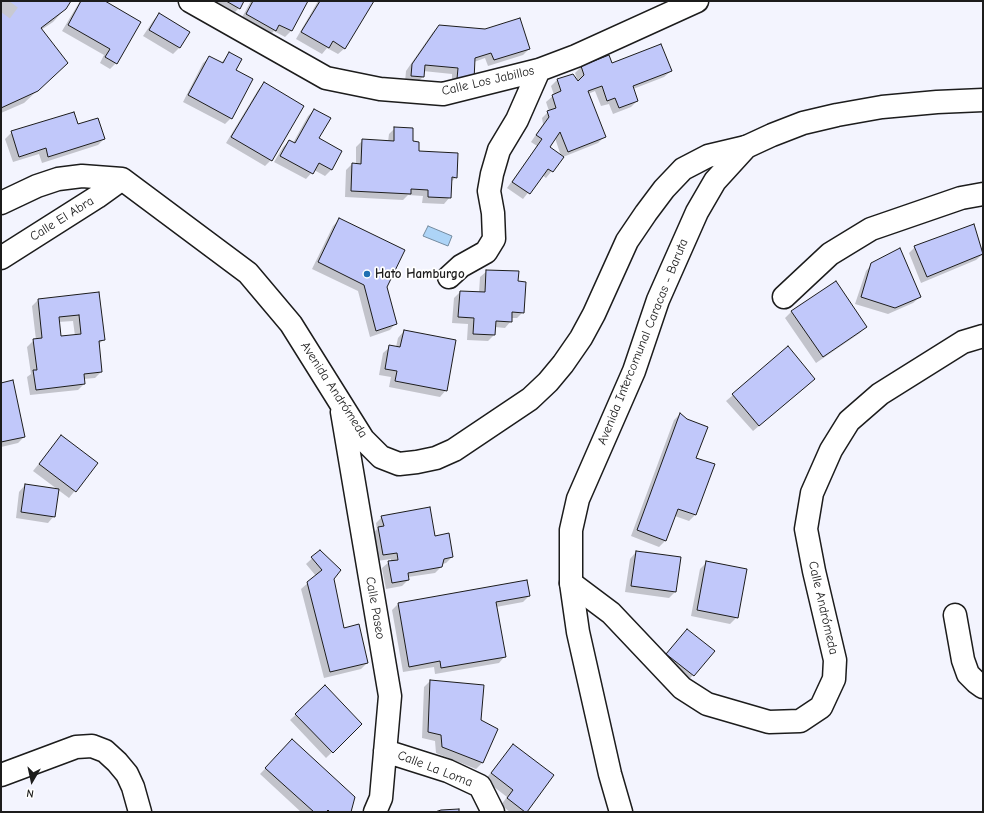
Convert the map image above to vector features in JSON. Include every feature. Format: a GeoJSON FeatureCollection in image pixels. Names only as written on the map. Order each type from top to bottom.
{"type":"FeatureCollection","features":[{"type":"Feature","properties":{"kind":"street","name":"Calle Los Jabillos"},"geometry":{"type":"LineString","coordinates":[[190,1],[326,78],[380,88],[443,94],[539,70],[576,56],[697,1]]}},
{"type":"Feature","properties":{"kind":"street"},"geometry":{"type":"LineString","coordinates":[[449,277],[461,266],[486,252],[494,239],[489,191],[492,174],[499,150],[517,120],[539,70]]}},
{"type":"Feature","properties":{"kind":"street","name":"Avenida Intercomunal Caracas - Baruta"},"geometry":{"type":"LineString","coordinates":[[621,812],[610,774],[578,632],[571,583],[571,530],[578,499],[634,371],[658,300],[688,231],[715,181],[746,147],[772,135],[803,123],[882,107],[983,100]]}},
{"type":"Feature","properties":{"kind":"street","name":"Avenida Andrómeda"},"geometry":{"type":"LineString","coordinates":[[122,179],[248,273],[291,324],[363,439],[381,457],[399,464],[436,458],[454,450],[530,399],[563,364],[582,338],[627,241],[664,189],[683,169],[708,156],[746,147]]}},
{"type":"Feature","properties":{"kind":"street"},"geometry":{"type":"LineString","coordinates":[[1,203],[37,186],[58,179],[82,176],[122,179]]}},
{"type":"Feature","properties":{"kind":"street","name":"Calle El Abra"},"geometry":{"type":"LineString","coordinates":[[1,258],[97,197],[122,179]]}},
{"type":"Feature","properties":{"kind":"street"},"geometry":{"type":"LineString","coordinates":[[784,298],[830,254],[871,229],[961,198],[983,194]]}},
{"type":"Feature","properties":{"kind":"street","name":"Calle Andrómeda"},"geometry":{"type":"LineString","coordinates":[[571,583],[611,613],[682,688],[707,704],[769,722],[800,720],[821,708],[834,680],[835,660],[814,571],[806,529],[812,493],[831,450],[849,421],[880,394],[963,342],[983,336]]}},
{"type":"Feature","properties":{"kind":"street","name":"Calle Paseo"},"geometry":{"type":"LineString","coordinates":[[340,403],[390,696],[381,798],[375,812]]}},
{"type":"Feature","properties":{"kind":"street"},"geometry":{"type":"LineString","coordinates":[[955,615],[963,660],[968,674],[983,687]]}},
{"type":"Feature","properties":{"kind":"street"},"geometry":{"type":"LineString","coordinates":[[1,776],[76,747],[92,746],[105,751],[127,774],[134,787],[140,812]]}},
{"type":"Feature","properties":{"kind":"street","name":"Calle La Loma"},"geometry":{"type":"LineString","coordinates":[[385,751],[448,771],[480,786],[493,812]]}},
{"type":"Feature","properties":{"kind":"water"},"geometry":{"type":"Polygon","coordinates":[[[428,226],[452,236],[448,246],[423,236],[428,226]]]}},
{"type":"Feature","properties":{"kind":"building"},"geometry":{"type":"Polygon","coordinates":[[[1,1],[71,1],[66,9],[41,28],[68,63],[38,91],[1,108],[1,1]]]}},
{"type":"Feature","properties":{"kind":"building"},"geometry":{"type":"Polygon","coordinates":[[[81,1],[105,1],[141,22],[117,64],[105,57],[110,49],[68,25],[81,1]]]}},
{"type":"Feature","properties":{"kind":"building"},"geometry":{"type":"Polygon","coordinates":[[[226,1],[244,1],[240,9],[226,1]]]}},
{"type":"Feature","properties":{"kind":"building"},"geometry":{"type":"Polygon","coordinates":[[[253,1],[308,1],[292,31],[279,25],[276,31],[246,14],[253,1]]]}},
{"type":"Feature","properties":{"kind":"building"},"geometry":{"type":"Polygon","coordinates":[[[320,1],[374,1],[345,49],[333,41],[329,48],[301,32],[320,1]]]}},
{"type":"Feature","properties":{"kind":"building"},"geometry":{"type":"Polygon","coordinates":[[[159,13],[190,32],[180,48],[149,30],[159,13]]]}},
{"type":"Feature","properties":{"kind":"building"},"geometry":{"type":"Polygon","coordinates":[[[520,18],[530,49],[494,60],[491,53],[475,58],[474,81],[457,79],[458,68],[425,65],[424,77],[411,76],[412,64],[439,25],[485,29],[520,18]]]}},
{"type":"Feature","properties":{"kind":"building"},"geometry":{"type":"Polygon","coordinates":[[[661,44],[672,71],[633,86],[638,101],[619,108],[615,98],[607,101],[602,86],[588,91],[606,137],[568,152],[560,132],[550,147],[564,157],[553,172],[548,169],[530,194],[512,182],[542,139],[536,135],[549,117],[547,111],[556,108],[552,95],[561,91],[557,79],[573,74],[578,81],[584,75],[581,66],[609,55],[612,63],[661,44]]]}},
{"type":"Feature","properties":{"kind":"building"},"geometry":{"type":"Polygon","coordinates":[[[229,52],[242,59],[236,70],[253,79],[232,119],[188,95],[209,56],[223,63],[229,52]]]}},
{"type":"Feature","properties":{"kind":"building"},"geometry":{"type":"Polygon","coordinates":[[[264,82],[304,106],[272,161],[231,137],[264,82]]]}},
{"type":"Feature","properties":{"kind":"building"},"geometry":{"type":"Polygon","coordinates":[[[314,109],[331,118],[319,138],[342,151],[332,170],[319,163],[313,174],[280,156],[289,140],[295,143],[314,109]]]}},
{"type":"Feature","properties":{"kind":"building"},"geometry":{"type":"Polygon","coordinates":[[[74,112],[78,124],[98,118],[105,139],[48,157],[46,148],[19,157],[11,131],[74,112]]]}},
{"type":"Feature","properties":{"kind":"building"},"geometry":{"type":"Polygon","coordinates":[[[394,127],[413,128],[413,141],[419,142],[419,151],[458,153],[457,178],[452,177],[451,198],[428,197],[428,190],[411,189],[411,194],[351,191],[352,163],[361,164],[362,139],[394,141],[394,127]]]}},
{"type":"Feature","properties":{"kind":"building","name":"Hato Hamburgo"},"geometry":{"type":"Polygon","coordinates":[[[339,218],[405,250],[387,287],[397,324],[376,331],[364,285],[318,262],[339,218]]]}},
{"type":"Feature","properties":{"kind":"building"},"geometry":{"type":"Polygon","coordinates":[[[974,224],[983,254],[927,277],[914,246],[974,224]]]}},
{"type":"Feature","properties":{"kind":"building"},"geometry":{"type":"Polygon","coordinates":[[[900,248],[921,297],[895,308],[861,297],[871,263],[900,248]]]}},
{"type":"Feature","properties":{"kind":"building"},"geometry":{"type":"Polygon","coordinates":[[[486,270],[519,271],[518,281],[526,282],[524,313],[512,312],[512,322],[496,321],[495,335],[473,334],[474,318],[458,317],[460,291],[485,292],[486,270]]]}},
{"type":"Feature","properties":{"kind":"building"},"geometry":{"type":"Polygon","coordinates":[[[836,281],[867,327],[823,357],[791,311],[836,281]]]}},
{"type":"Feature","properties":{"kind":"building"},"geometry":{"type":"Polygon","coordinates":[[[99,292],[105,340],[99,341],[102,372],[84,374],[85,384],[36,390],[33,370],[37,370],[33,339],[42,338],[38,299],[99,292]],[[79,315],[59,317],[61,336],[81,334],[79,315]]]}},
{"type":"Feature","properties":{"kind":"building"},"geometry":{"type":"Polygon","coordinates":[[[404,330],[456,340],[447,391],[395,381],[397,371],[385,369],[389,345],[400,347],[404,330]]]}},
{"type":"Feature","properties":{"kind":"building"},"geometry":{"type":"Polygon","coordinates":[[[788,346],[815,379],[759,426],[732,394],[788,346]]]}},
{"type":"Feature","properties":{"kind":"building"},"geometry":{"type":"Polygon","coordinates":[[[13,380],[25,437],[1,442],[1,383],[13,380]]]}},
{"type":"Feature","properties":{"kind":"building"},"geometry":{"type":"Polygon","coordinates":[[[680,413],[687,419],[708,427],[696,458],[715,464],[696,515],[678,509],[666,541],[637,530],[680,413]]]}},
{"type":"Feature","properties":{"kind":"building"},"geometry":{"type":"Polygon","coordinates":[[[61,435],[98,463],[76,492],[39,464],[61,435]]]}},
{"type":"Feature","properties":{"kind":"building"},"geometry":{"type":"Polygon","coordinates":[[[25,484],[59,489],[55,517],[21,512],[25,484]]]}},
{"type":"Feature","properties":{"kind":"building"},"geometry":{"type":"Polygon","coordinates":[[[430,507],[435,536],[449,533],[453,557],[444,559],[442,567],[408,573],[409,580],[392,583],[388,561],[398,560],[397,553],[383,555],[378,527],[384,526],[381,516],[430,507]]]}},
{"type":"Feature","properties":{"kind":"building"},"geometry":{"type":"Polygon","coordinates":[[[320,550],[341,570],[334,579],[344,628],[359,624],[368,663],[330,672],[307,582],[322,570],[311,557],[320,550]]]}},
{"type":"Feature","properties":{"kind":"building"},"geometry":{"type":"Polygon","coordinates":[[[636,551],[681,557],[676,592],[631,586],[636,551]]]}},
{"type":"Feature","properties":{"kind":"building"},"geometry":{"type":"Polygon","coordinates":[[[706,561],[747,569],[738,618],[697,610],[706,561]]]}},
{"type":"Feature","properties":{"kind":"building"},"geometry":{"type":"Polygon","coordinates":[[[527,580],[530,596],[496,602],[506,657],[441,668],[440,661],[409,667],[398,603],[527,580]]]}},
{"type":"Feature","properties":{"kind":"building"},"geometry":{"type":"Polygon","coordinates":[[[687,629],[715,651],[694,676],[666,654],[687,629]]]}},
{"type":"Feature","properties":{"kind":"building"},"geometry":{"type":"Polygon","coordinates":[[[430,680],[484,685],[481,720],[498,729],[483,763],[442,747],[441,735],[428,732],[430,680]]]}},
{"type":"Feature","properties":{"kind":"building"},"geometry":{"type":"Polygon","coordinates":[[[325,685],[362,724],[333,753],[295,714],[325,685]]]}},
{"type":"Feature","properties":{"kind":"building"},"geometry":{"type":"Polygon","coordinates":[[[292,739],[355,797],[351,812],[330,812],[328,810],[326,812],[314,812],[265,768],[292,739]]]}},
{"type":"Feature","properties":{"kind":"building"},"geometry":{"type":"Polygon","coordinates":[[[513,744],[554,775],[527,812],[507,798],[513,790],[491,773],[513,744]]]}},
{"type":"Feature","properties":{"kind":"building"},"geometry":{"type":"Polygon","coordinates":[[[459,809],[459,812],[435,812],[441,810],[459,809]]]}},
{"type":"Feature","properties":{"kind":"tunnel"},"geometry":{"type":"LineString","coordinates":[[1,12],[9,1]]}},
{"type":"Feature","properties":{"kind":"place","name":"Hato Hamburgo"},"geometry":{"type":"Point","coordinates":[367,274]}}]}
